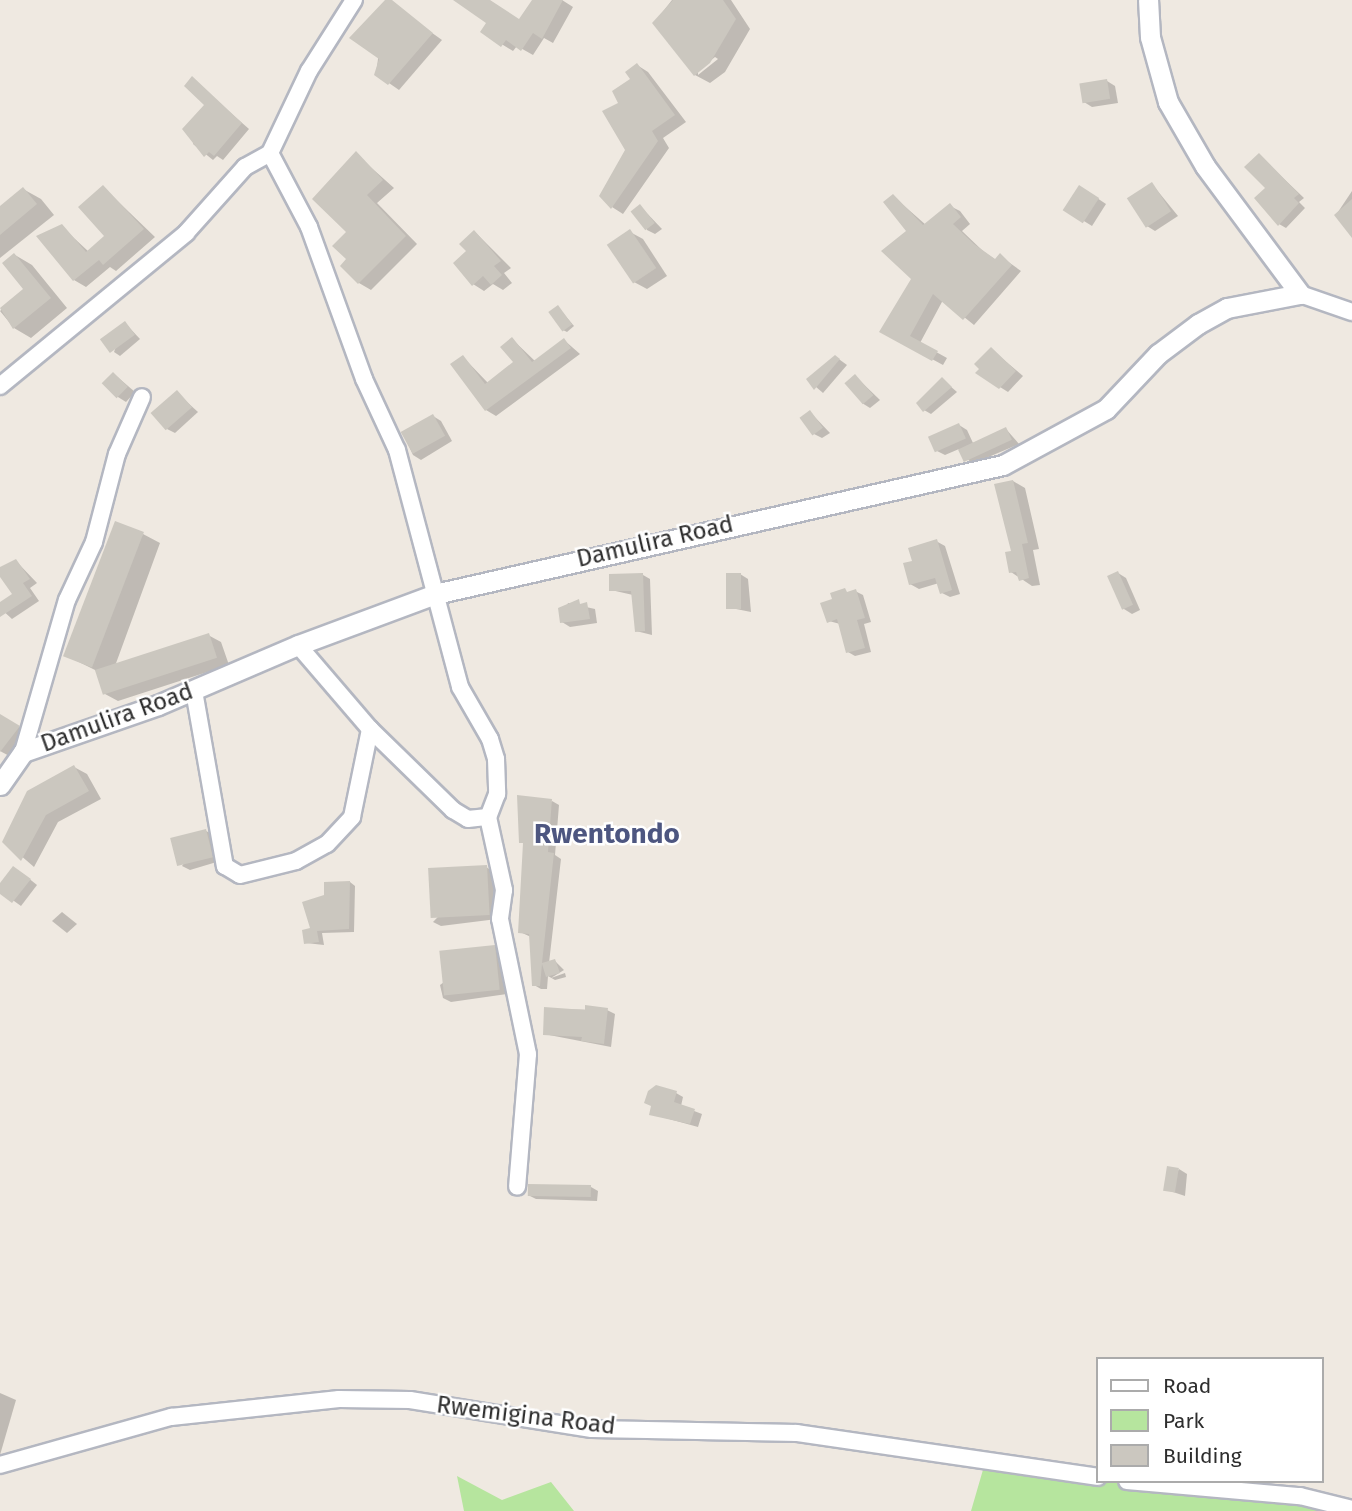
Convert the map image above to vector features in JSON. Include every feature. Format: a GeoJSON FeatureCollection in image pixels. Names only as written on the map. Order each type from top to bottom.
{"type":"FeatureCollection","features":[{"type":"Feature","properties":{"kind":"street"},"geometry":{"type":"LineString","coordinates":[[0,386],[186,233],[245,167],[270,153],[309,71],[354,0]]}},
{"type":"Feature","properties":{"kind":"street"},"geometry":{"type":"LineString","coordinates":[[1148,0],[1150,37],[1168,102],[1205,166],[1300,294],[1352,312]]}},
{"type":"Feature","properties":{"kind":"street"},"geometry":{"type":"LineString","coordinates":[[270,153],[309,227],[364,379],[397,450],[460,687],[481,720],[496,759],[497,794],[488,817],[504,890],[500,919],[528,1054],[517,1186]]}},
{"type":"Feature","properties":{"kind":"street","name":"Damulira Road"},"geometry":{"type":"LineString","coordinates":[[0,785],[23,752],[194,691],[298,645],[435,594],[1003,465],[1106,409],[1158,354],[1198,324],[1227,307],[1300,294]]}},
{"type":"Feature","properties":{"kind":"street"},"geometry":{"type":"LineString","coordinates":[[23,752],[67,600],[94,542],[117,454],[142,397]]}},
{"type":"Feature","properties":{"kind":"street"},"geometry":{"type":"LineString","coordinates":[[298,645],[370,729],[453,810],[468,819],[488,817]]}},
{"type":"Feature","properties":{"kind":"street"},"geometry":{"type":"LineString","coordinates":[[194,691],[225,866],[240,875],[296,860],[327,844],[352,817],[370,729]]}},
{"type":"Feature","properties":{"kind":"street","name":"Rwemigina Road"},"geometry":{"type":"LineString","coordinates":[[0,1465],[171,1417],[339,1399],[410,1400],[592,1429],[797,1433],[1096,1477]]}},
{"type":"Feature","properties":{"kind":"street"},"geometry":{"type":"LineString","coordinates":[[1149,1483],[1300,1496],[1352,1509]]}},
{"type":"Feature","properties":{"kind":"green space"},"geometry":{"type":"Polygon","coordinates":[[[987,1456],[1096,1481],[1096,1483],[1293,1486],[1352,1505],[1352,1511],[971,1511],[987,1456]]]}},
{"type":"Feature","properties":{"kind":"green space"},"geometry":{"type":"Polygon","coordinates":[[[457,1476],[502,1500],[551,1482],[574,1511],[464,1511],[457,1476]]]}},
{"type":"Feature","properties":{"kind":"building"},"geometry":{"type":"Polygon","coordinates":[[[385,0],[392,0],[433,33],[388,85],[374,75],[379,59],[349,38],[385,0]]]}},
{"type":"Feature","properties":{"kind":"building"},"geometry":{"type":"Polygon","coordinates":[[[453,0],[490,0],[519,19],[532,0],[563,0],[542,39],[533,33],[521,51],[506,40],[501,47],[480,32],[486,23],[453,0]]]}},
{"type":"Feature","properties":{"kind":"building"},"geometry":{"type":"Polygon","coordinates":[[[673,0],[723,0],[736,19],[710,63],[694,76],[652,23],[673,0]]]}},
{"type":"Feature","properties":{"kind":"building"},"geometry":{"type":"Polygon","coordinates":[[[637,63],[675,115],[652,131],[658,141],[611,209],[599,196],[625,150],[602,111],[618,103],[612,91],[630,79],[625,72],[637,63]]]}},
{"type":"Feature","properties":{"kind":"building"},"geometry":{"type":"Polygon","coordinates":[[[192,76],[242,123],[214,156],[209,152],[204,157],[182,129],[204,105],[184,86],[192,76]]]}},
{"type":"Feature","properties":{"kind":"building"},"geometry":{"type":"Polygon","coordinates":[[[1107,79],[1110,99],[1082,103],[1079,83],[1107,79]]]}},
{"type":"Feature","properties":{"kind":"building"},"geometry":{"type":"Polygon","coordinates":[[[356,151],[383,180],[367,195],[406,236],[358,284],[340,266],[346,259],[332,246],[346,232],[312,199],[356,151]]]}},
{"type":"Feature","properties":{"kind":"building"},"geometry":{"type":"Polygon","coordinates":[[[1259,153],[1299,194],[1294,198],[1299,203],[1278,226],[1254,198],[1265,188],[1244,167],[1259,153]]]}},
{"type":"Feature","properties":{"kind":"building"},"geometry":{"type":"Polygon","coordinates":[[[1152,182],[1171,211],[1146,228],[1127,198],[1152,182]]]}},
{"type":"Feature","properties":{"kind":"building"},"geometry":{"type":"Polygon","coordinates":[[[103,185],[144,229],[103,265],[99,260],[73,281],[36,236],[62,224],[86,252],[104,236],[78,207],[103,185]]]}},
{"type":"Feature","properties":{"kind":"building"},"geometry":{"type":"Polygon","coordinates":[[[1079,185],[1099,198],[1083,223],[1063,210],[1079,185]]]}},
{"type":"Feature","properties":{"kind":"building"},"geometry":{"type":"Polygon","coordinates":[[[23,187],[37,204],[0,235],[0,206],[23,187]]]}},
{"type":"Feature","properties":{"kind":"building"},"geometry":{"type":"Polygon","coordinates":[[[893,194],[923,225],[950,203],[961,217],[953,224],[995,259],[1000,253],[1012,265],[963,320],[933,294],[910,336],[938,351],[932,361],[879,332],[911,279],[881,251],[906,231],[883,202],[893,194]]]}},
{"type":"Feature","properties":{"kind":"building"},"geometry":{"type":"Polygon","coordinates":[[[1352,199],[1352,238],[1334,215],[1352,199]]]}},
{"type":"Feature","properties":{"kind":"building"},"geometry":{"type":"Polygon","coordinates":[[[640,204],[655,223],[645,230],[631,211],[640,204]]]}},
{"type":"Feature","properties":{"kind":"building"},"geometry":{"type":"Polygon","coordinates":[[[630,229],[656,268],[633,284],[607,245],[630,229]]]}},
{"type":"Feature","properties":{"kind":"building"},"geometry":{"type":"Polygon","coordinates":[[[474,230],[501,261],[494,266],[502,275],[491,285],[483,276],[472,286],[453,263],[466,251],[459,244],[474,230]]]}},
{"type":"Feature","properties":{"kind":"building"},"geometry":{"type":"Polygon","coordinates":[[[14,253],[51,298],[13,329],[0,308],[23,289],[2,263],[14,253]]]}},
{"type":"Feature","properties":{"kind":"building"},"geometry":{"type":"Polygon","coordinates":[[[558,305],[572,324],[562,331],[548,312],[558,305]]]}},
{"type":"Feature","properties":{"kind":"building"},"geometry":{"type":"Polygon","coordinates":[[[125,321],[135,335],[110,353],[100,339],[125,321]]]}},
{"type":"Feature","properties":{"kind":"building"},"geometry":{"type":"Polygon","coordinates":[[[512,337],[532,362],[564,338],[571,348],[485,411],[450,364],[463,355],[485,384],[513,362],[500,347],[512,337]]]}},
{"type":"Feature","properties":{"kind":"building"},"geometry":{"type":"Polygon","coordinates":[[[991,347],[1016,371],[999,389],[975,373],[979,369],[974,364],[991,347]]]}},
{"type":"Feature","properties":{"kind":"building"},"geometry":{"type":"Polygon","coordinates":[[[835,355],[840,359],[814,390],[806,379],[835,355]]]}},
{"type":"Feature","properties":{"kind":"building"},"geometry":{"type":"Polygon","coordinates":[[[113,372],[128,387],[117,398],[102,383],[113,372]]]}},
{"type":"Feature","properties":{"kind":"building"},"geometry":{"type":"Polygon","coordinates":[[[855,374],[873,395],[863,404],[844,383],[855,374]]]}},
{"type":"Feature","properties":{"kind":"building"},"geometry":{"type":"Polygon","coordinates":[[[942,377],[952,387],[923,412],[916,403],[942,377]]]}},
{"type":"Feature","properties":{"kind":"building"},"geometry":{"type":"Polygon","coordinates":[[[177,390],[192,407],[166,430],[151,413],[177,390]]]}},
{"type":"Feature","properties":{"kind":"building"},"geometry":{"type":"Polygon","coordinates":[[[810,410],[823,428],[812,435],[799,418],[810,410]]]}},
{"type":"Feature","properties":{"kind":"building"},"geometry":{"type":"Polygon","coordinates":[[[433,414],[445,436],[413,454],[401,432],[433,414]]]}},
{"type":"Feature","properties":{"kind":"building"},"geometry":{"type":"Polygon","coordinates":[[[959,423],[966,439],[935,452],[928,437],[959,423]]]}},
{"type":"Feature","properties":{"kind":"building"},"geometry":{"type":"Polygon","coordinates":[[[1006,427],[1012,440],[964,462],[958,449],[1006,427]]]}},
{"type":"Feature","properties":{"kind":"building"},"geometry":{"type":"Polygon","coordinates":[[[1013,480],[1028,543],[1022,544],[1029,578],[1019,581],[1016,572],[1009,573],[1005,552],[1011,551],[994,484],[1013,480]]]}},
{"type":"Feature","properties":{"kind":"building"},"geometry":{"type":"Polygon","coordinates":[[[115,521],[144,532],[92,667],[63,656],[115,521]]]}},
{"type":"Feature","properties":{"kind":"building"},"geometry":{"type":"Polygon","coordinates":[[[937,539],[952,590],[940,594],[935,578],[909,585],[903,563],[912,561],[908,548],[937,539]]]}},
{"type":"Feature","properties":{"kind":"building"},"geometry":{"type":"Polygon","coordinates":[[[16,559],[30,579],[23,583],[32,596],[0,617],[0,602],[12,594],[0,577],[0,567],[16,559]]]}},
{"type":"Feature","properties":{"kind":"building"},"geometry":{"type":"Polygon","coordinates":[[[1118,571],[1133,605],[1122,610],[1107,576],[1118,571]]]}},
{"type":"Feature","properties":{"kind":"building"},"geometry":{"type":"Polygon","coordinates":[[[643,573],[645,631],[635,632],[631,591],[609,591],[609,574],[643,573]]]}},
{"type":"Feature","properties":{"kind":"building"},"geometry":{"type":"Polygon","coordinates":[[[726,573],[741,573],[741,609],[726,609],[726,573]]]}},
{"type":"Feature","properties":{"kind":"building"},"geometry":{"type":"Polygon","coordinates":[[[845,588],[847,592],[856,589],[865,618],[857,620],[865,648],[846,653],[837,619],[827,623],[820,603],[832,599],[830,593],[845,588]]]}},
{"type":"Feature","properties":{"kind":"building"},"geometry":{"type":"Polygon","coordinates":[[[579,599],[580,604],[587,602],[590,619],[560,623],[558,608],[579,599]]]}},
{"type":"Feature","properties":{"kind":"building"},"geometry":{"type":"Polygon","coordinates":[[[209,633],[217,658],[103,695],[95,670],[209,633]]]}},
{"type":"Feature","properties":{"kind":"building"},"geometry":{"type":"Polygon","coordinates":[[[0,714],[20,726],[0,752],[0,714]]]}},
{"type":"Feature","properties":{"kind":"building"},"geometry":{"type":"Polygon","coordinates":[[[74,765],[89,791],[46,815],[21,861],[2,842],[27,791],[74,765]]]}},
{"type":"Feature","properties":{"kind":"building"},"geometry":{"type":"Polygon","coordinates":[[[517,795],[552,799],[548,852],[554,853],[542,963],[555,959],[560,973],[546,977],[542,964],[540,986],[532,986],[529,934],[518,933],[523,843],[519,843],[517,795]]]}},
{"type":"Feature","properties":{"kind":"building"},"geometry":{"type":"Polygon","coordinates":[[[206,829],[213,857],[177,866],[170,838],[206,829]]]}},
{"type":"Feature","properties":{"kind":"building"},"geometry":{"type":"Polygon","coordinates":[[[487,865],[490,915],[431,918],[428,868],[487,865]]]}},
{"type":"Feature","properties":{"kind":"building"},"geometry":{"type":"Polygon","coordinates":[[[13,866],[31,879],[12,903],[0,894],[0,883],[13,866]]]}},
{"type":"Feature","properties":{"kind":"building"},"geometry":{"type":"Polygon","coordinates":[[[350,881],[349,929],[317,931],[319,942],[304,944],[302,930],[310,928],[302,902],[324,895],[324,882],[350,881]]]}},
{"type":"Feature","properties":{"kind":"building"},"geometry":{"type":"Polygon","coordinates":[[[495,945],[500,990],[444,996],[439,951],[495,945]]]}},
{"type":"Feature","properties":{"kind":"building"},"geometry":{"type":"Polygon","coordinates":[[[585,1005],[608,1008],[604,1044],[581,1041],[582,1037],[543,1035],[544,1007],[585,1010],[585,1005]]]}},
{"type":"Feature","properties":{"kind":"building"},"geometry":{"type":"Polygon","coordinates":[[[656,1085],[677,1091],[674,1102],[695,1109],[690,1124],[649,1115],[651,1106],[644,1103],[648,1091],[656,1085]]]}},
{"type":"Feature","properties":{"kind":"building"},"geometry":{"type":"Polygon","coordinates":[[[1167,1166],[1179,1168],[1175,1193],[1163,1191],[1167,1166]]]}},
{"type":"Feature","properties":{"kind":"building"},"geometry":{"type":"Polygon","coordinates":[[[528,1184],[591,1185],[591,1197],[528,1196],[528,1184]]]}},
{"type":"Feature","properties":{"kind":"district","name":"Rwentondo"},"geometry":{"type":"Point","coordinates":[607,834]}}]}
